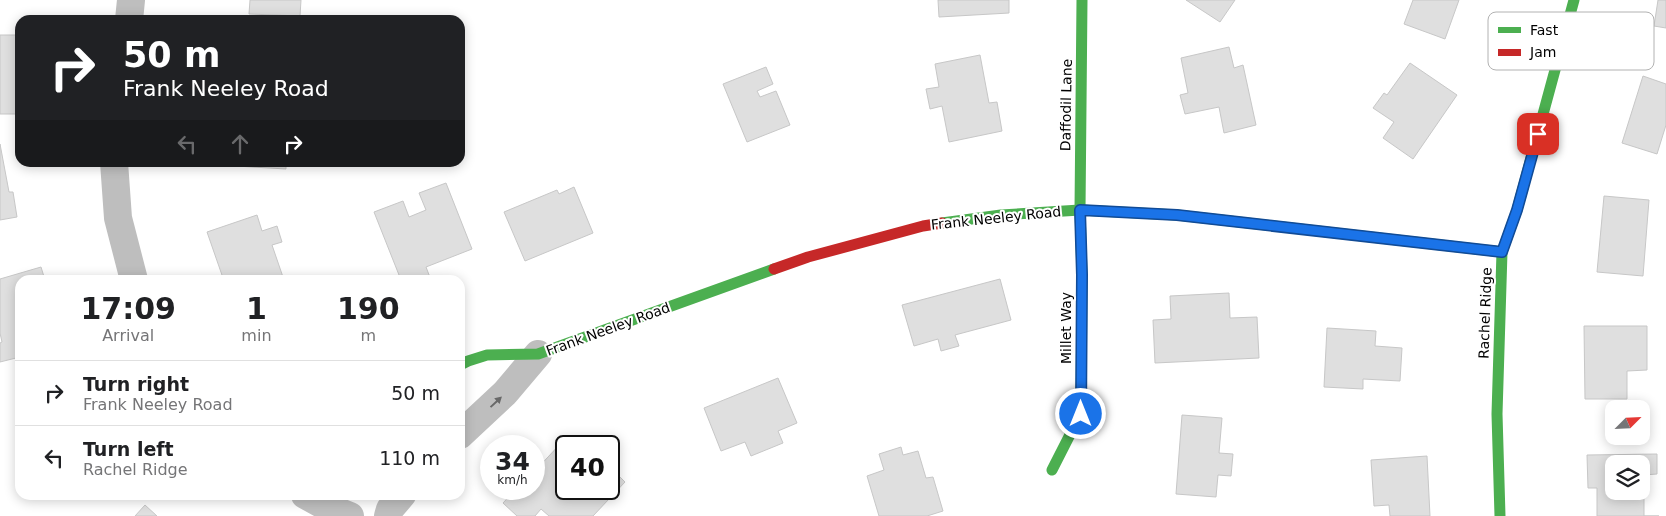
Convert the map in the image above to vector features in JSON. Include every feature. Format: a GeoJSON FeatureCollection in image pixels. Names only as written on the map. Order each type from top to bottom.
{"type":"FeatureCollection","features":[{"type":"Feature","properties":{"kind":"street"},"geometry":{"type":"LineString","coordinates":[[130,15],[131,0]]}},
{"type":"Feature","properties":{"kind":"street","name":"Daffodil Lane"},"geometry":{"type":"LineString","coordinates":[[1080,210],[1082,0]]}},
{"type":"Feature","properties":{"kind":"street","name":"Rachel Ridge"},"geometry":{"type":"LineString","coordinates":[[1500,516],[1498,414],[1502,252],[1517,210],[1555,70]]}},
{"type":"Feature","properties":{"kind":"street"},"geometry":{"type":"LineString","coordinates":[[114,167],[118,218],[133,275]]}},
{"type":"Feature","properties":{"kind":"street","name":"Frank Neeley Road"},"geometry":{"type":"LineString","coordinates":[[465,361],[498,353],[538,354],[808,257],[923,226],[1001,215],[1080,210],[1177,215],[1502,252]]}},
{"type":"Feature","properties":{"kind":"street","name":"Millet Way"},"geometry":{"type":"LineString","coordinates":[[1052,470],[1081,414],[1082,275],[1080,210]]}},
{"type":"Feature","properties":{"kind":"street","name":"Frank Neeley Road"},"geometry":{"type":"LineString","coordinates":[[465,430],[505,393],[538,354]]}},
{"type":"Feature","properties":{"kind":"street"},"geometry":{"type":"LineString","coordinates":[[388,516],[390,509],[398,500]]}},
{"type":"Feature","properties":{"kind":"street"},"geometry":{"type":"LineString","coordinates":[[321,503],[350,516]]}},
{"type":"Feature","properties":{"kind":"building"},"geometry":{"type":"Polygon","coordinates":[[[250,0],[301,0],[300,15],[249,14],[250,0]]]}},
{"type":"Feature","properties":{"kind":"building"},"geometry":{"type":"Polygon","coordinates":[[[938,0],[1009,0],[1009,13],[939,17],[938,0]]]}},
{"type":"Feature","properties":{"kind":"building"},"geometry":{"type":"Polygon","coordinates":[[[1186,0],[1235,0],[1220,22],[1186,0]]]}},
{"type":"Feature","properties":{"kind":"building"},"geometry":{"type":"Polygon","coordinates":[[[1413,0],[1459,0],[1445,39],[1404,24],[1413,0]]]}},
{"type":"Feature","properties":{"kind":"building"},"geometry":{"type":"Polygon","coordinates":[[[1658,0],[1666,0],[1666,28],[1654,26],[1658,0]]]}},
{"type":"Feature","properties":{"kind":"building"},"geometry":{"type":"Polygon","coordinates":[[[0,35],[15,35],[15,114],[0,114],[0,35]]]}},
{"type":"Feature","properties":{"kind":"building"},"geometry":{"type":"Polygon","coordinates":[[[1229,47],[1234,68],[1243,65],[1256,125],[1224,133],[1219,107],[1185,114],[1180,95],[1188,93],[1181,58],[1229,47]]]}},
{"type":"Feature","properties":{"kind":"building"},"geometry":{"type":"Polygon","coordinates":[[[980,55],[989,103],[997,102],[1002,131],[949,142],[942,106],[930,109],[926,89],[939,87],[935,64],[980,55]]]}},
{"type":"Feature","properties":{"kind":"building"},"geometry":{"type":"Polygon","coordinates":[[[1410,63],[1457,95],[1413,159],[1383,138],[1394,122],[1373,108],[1384,93],[1387,95],[1410,63]]]}},
{"type":"Feature","properties":{"kind":"building"},"geometry":{"type":"Polygon","coordinates":[[[766,67],[773,84],[757,91],[760,97],[776,91],[790,125],[747,142],[723,84],[766,67]]]}},
{"type":"Feature","properties":{"kind":"building"},"geometry":{"type":"Polygon","coordinates":[[[1643,76],[1666,84],[1666,125],[1657,154],[1622,143],[1643,76]]]}},
{"type":"Feature","properties":{"kind":"building"},"geometry":{"type":"Polygon","coordinates":[[[0,144],[9,192],[13,192],[17,217],[0,220],[0,144]]]}},
{"type":"Feature","properties":{"kind":"building"},"geometry":{"type":"Polygon","coordinates":[[[252,167],[286,167],[286,169],[252,167]]]}},
{"type":"Feature","properties":{"kind":"building"},"geometry":{"type":"Polygon","coordinates":[[[446,183],[472,249],[426,267],[429,275],[399,275],[374,212],[403,201],[409,217],[426,210],[419,193],[446,183]]]}},
{"type":"Feature","properties":{"kind":"building"},"geometry":{"type":"Polygon","coordinates":[[[574,187],[593,233],[525,261],[504,212],[557,190],[559,194],[574,187]]]}},
{"type":"Feature","properties":{"kind":"building"},"geometry":{"type":"Polygon","coordinates":[[[1604,196],[1649,200],[1643,276],[1597,272],[1604,196]]]}},
{"type":"Feature","properties":{"kind":"building"},"geometry":{"type":"Polygon","coordinates":[[[257,215],[262,231],[277,226],[282,242],[272,245],[282,275],[222,275],[207,232],[257,215]]]}},
{"type":"Feature","properties":{"kind":"building"},"geometry":{"type":"Polygon","coordinates":[[[41,267],[43,275],[15,275],[15,358],[0,362],[0,343],[2,342],[0,333],[0,279],[41,267]]]}},
{"type":"Feature","properties":{"kind":"building"},"geometry":{"type":"Polygon","coordinates":[[[1000,279],[1011,320],[955,335],[959,346],[941,351],[938,339],[914,346],[902,305],[1000,279]]]}},
{"type":"Feature","properties":{"kind":"building"},"geometry":{"type":"Polygon","coordinates":[[[1229,293],[1230,318],[1257,317],[1259,358],[1155,363],[1153,320],[1171,319],[1170,296],[1229,293]]]}},
{"type":"Feature","properties":{"kind":"building"},"geometry":{"type":"Polygon","coordinates":[[[1584,326],[1647,326],[1647,370],[1627,371],[1627,399],[1585,399],[1584,326]]]}},
{"type":"Feature","properties":{"kind":"building"},"geometry":{"type":"Polygon","coordinates":[[[1327,328],[1376,331],[1375,346],[1402,348],[1400,381],[1363,379],[1363,389],[1324,387],[1327,328]]]}},
{"type":"Feature","properties":{"kind":"building"},"geometry":{"type":"Polygon","coordinates":[[[778,378],[797,423],[778,431],[783,443],[751,456],[745,442],[721,451],[704,408],[778,378]]]}},
{"type":"Feature","properties":{"kind":"building"},"geometry":{"type":"Polygon","coordinates":[[[1182,415],[1222,418],[1219,453],[1233,454],[1231,476],[1218,475],[1216,497],[1176,494],[1182,415]]]}},
{"type":"Feature","properties":{"kind":"building"},"geometry":{"type":"Polygon","coordinates":[[[901,447],[903,455],[918,451],[926,478],[933,477],[943,511],[927,516],[879,516],[867,476],[884,470],[879,454],[901,447]]]}},
{"type":"Feature","properties":{"kind":"building"},"geometry":{"type":"Polygon","coordinates":[[[555,450],[555,500],[608,500],[593,516],[549,516],[541,509],[535,516],[517,516],[503,503],[506,500],[545,500],[545,460],[555,450]]]}},
{"type":"Feature","properties":{"kind":"building"},"geometry":{"type":"Polygon","coordinates":[[[1657,454],[1657,474],[1650,475],[1650,455],[1605,455],[1605,500],[1644,500],[1644,516],[1597,516],[1597,488],[1588,488],[1587,455],[1657,454]]]}},
{"type":"Feature","properties":{"kind":"building"},"geometry":{"type":"Polygon","coordinates":[[[1427,456],[1430,516],[1390,516],[1389,505],[1374,506],[1371,460],[1427,456]]]}},
{"type":"Feature","properties":{"kind":"building"},"geometry":{"type":"Polygon","coordinates":[[[620,477],[625,482],[620,487],[620,477]]]}},
{"type":"Feature","properties":{"kind":"building"},"geometry":{"type":"Polygon","coordinates":[[[145,505],[157,516],[135,516],[145,505]]]}},
{"type":"Feature","properties":{"kind":"traffic: fast"},"geometry":{"type":"LineString","coordinates":[[1052,470],[1081,413],[1082,0]]}},
{"type":"Feature","properties":{"kind":"traffic: fast"},"geometry":{"type":"LineString","coordinates":[[1571,12],[1574,0]]}},
{"type":"Feature","properties":{"kind":"traffic: fast"},"geometry":{"type":"LineString","coordinates":[[1500,516],[1497,414],[1502,252],[1517,210],[1555,70]]}},
{"type":"Feature","properties":{"kind":"traffic: fast"},"geometry":{"type":"LineString","coordinates":[[942,223],[1001,215],[1080,210],[1177,215],[1502,252]]}},
{"type":"Feature","properties":{"kind":"traffic: fast"},"geometry":{"type":"LineString","coordinates":[[465,362],[487,355],[538,354],[774,269]]}},
{"type":"Feature","properties":{"kind":"traffic: jam"},"geometry":{"type":"LineString","coordinates":[[774,269],[808,257],[923,226],[942,223]]}},
{"type":"Feature","properties":{"kind":"route"},"geometry":{"type":"LineString","coordinates":[[1081,414],[1082,275],[1080,210],[1177,215],[1502,252],[1517,210],[1538,134]]}}]}
